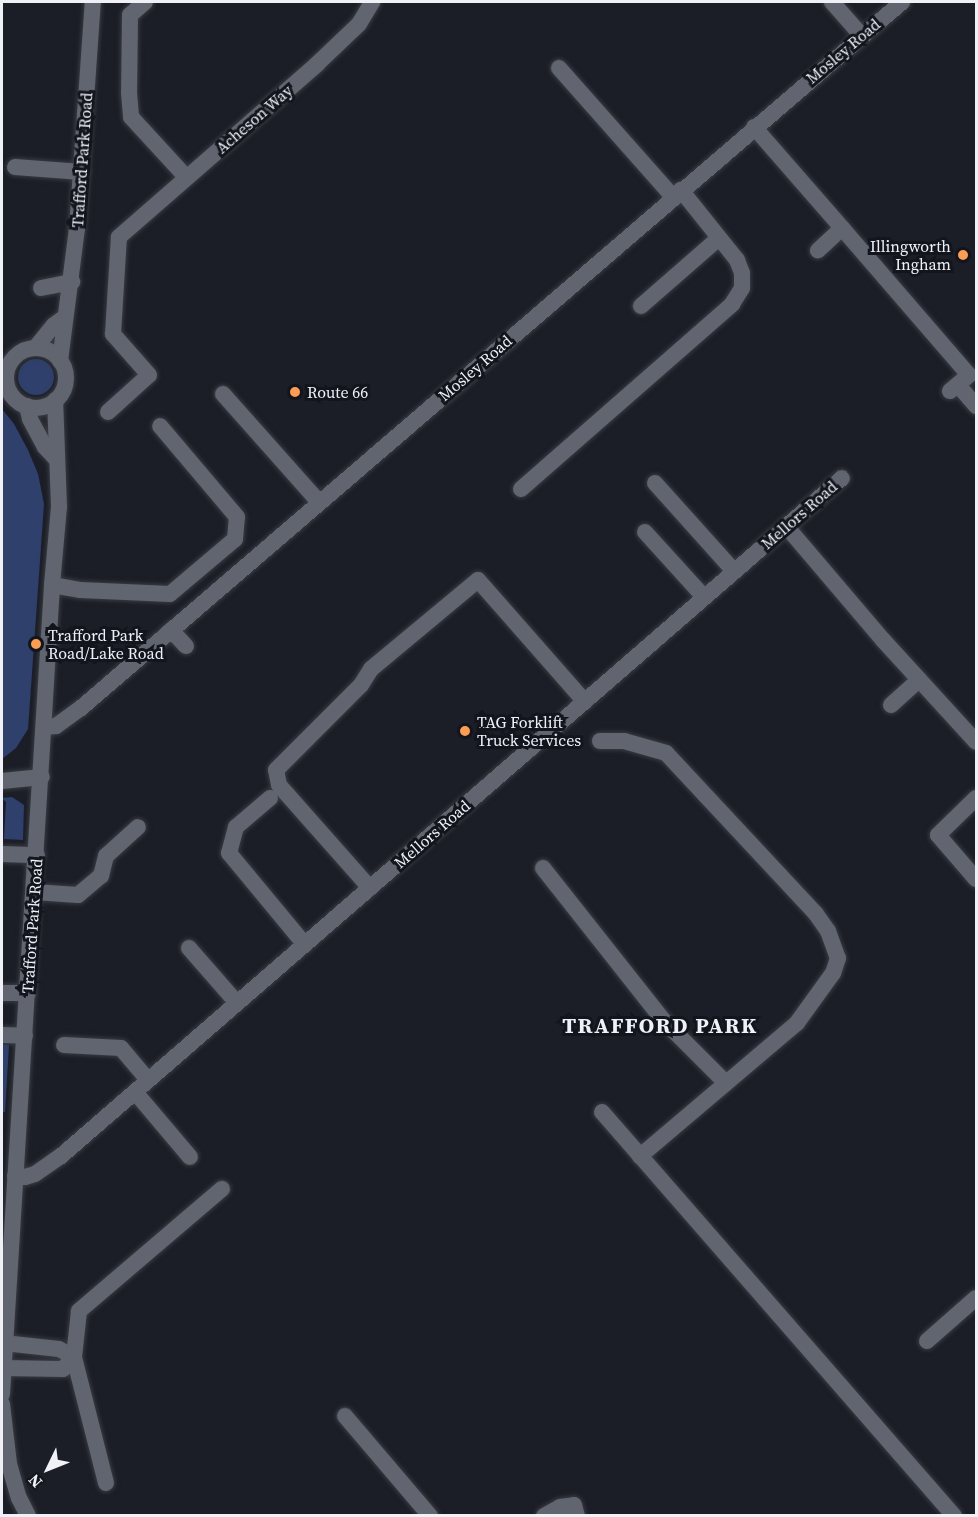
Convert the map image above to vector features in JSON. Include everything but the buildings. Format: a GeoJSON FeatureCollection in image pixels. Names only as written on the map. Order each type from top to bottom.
{"type":"FeatureCollection","features":[{"type":"Feature","properties":{"kind":"street","name":"Trafford Park Road"},"geometry":{"type":"LineString","coordinates":[[60,361],[72,282],[93,2]]}},
{"type":"Feature","properties":{"kind":"street"},"geometry":{"type":"LineString","coordinates":[[145,2],[130,15],[131,117],[186,177]]}},
{"type":"Feature","properties":{"kind":"street","name":"Acheson Way"},"geometry":{"type":"LineString","coordinates":[[108,412],[149,375],[113,334],[119,237],[359,24],[372,2]]}},
{"type":"Feature","properties":{"kind":"street"},"geometry":{"type":"LineString","coordinates":[[832,2],[861,36]]}},
{"type":"Feature","properties":{"kind":"street","name":"Mosley Road"},"geometry":{"type":"LineString","coordinates":[[45,727],[65,722],[677,193],[902,2]]}},
{"type":"Feature","properties":{"kind":"street"},"geometry":{"type":"LineString","coordinates":[[521,489],[732,304],[741,288],[742,273],[737,260],[559,68]]}},
{"type":"Feature","properties":{"kind":"street"},"geometry":{"type":"LineString","coordinates":[[754,127],[969,375],[954,388],[976,406]]}},
{"type":"Feature","properties":{"kind":"street"},"geometry":{"type":"LineString","coordinates":[[15,167],[82,172]]}},
{"type":"Feature","properties":{"kind":"street"},"geometry":{"type":"LineString","coordinates":[[818,250],[842,228]]}},
{"type":"Feature","properties":{"kind":"street"},"geometry":{"type":"LineString","coordinates":[[641,306],[718,238]]}},
{"type":"Feature","properties":{"kind":"street"},"geometry":{"type":"LineString","coordinates":[[40,288],[72,282]]}},
{"type":"Feature","properties":{"kind":"street"},"geometry":{"type":"LineString","coordinates":[[2,347],[30,349],[47,350],[60,361],[66,377],[61,394],[47,405],[27,406],[14,398],[4,382],[9,364],[30,349],[65,317]]}},
{"type":"Feature","properties":{"kind":"street"},"geometry":{"type":"LineString","coordinates":[[224,394],[319,502]]}},
{"type":"Feature","properties":{"kind":"street","name":"Trafford Park Road"},"geometry":{"type":"LineString","coordinates":[[2,1394],[3,1340],[59,507],[55,400]]}},
{"type":"Feature","properties":{"kind":"street"},"geometry":{"type":"LineString","coordinates":[[27,406],[30,419],[45,447],[56,459]]}},
{"type":"Feature","properties":{"kind":"street"},"geometry":{"type":"LineString","coordinates":[[52,585],[80,590],[170,594],[234,539],[237,517],[160,426]]}},
{"type":"Feature","properties":{"kind":"street","name":"Mellors Road"},"geometry":{"type":"LineString","coordinates":[[15,1176],[25,1177],[45,1168],[842,478]]}},
{"type":"Feature","properties":{"kind":"street"},"geometry":{"type":"LineString","coordinates":[[655,483],[734,571]]}},
{"type":"Feature","properties":{"kind":"street"},"geometry":{"type":"LineString","coordinates":[[786,526],[919,680],[976,742]]}},
{"type":"Feature","properties":{"kind":"street"},"geometry":{"type":"LineString","coordinates":[[645,532],[704,597]]}},
{"type":"Feature","properties":{"kind":"street"},"geometry":{"type":"LineString","coordinates":[[370,888],[279,785],[276,770],[361,685],[371,669],[478,580],[585,702]]}},
{"type":"Feature","properties":{"kind":"street"},"geometry":{"type":"LineString","coordinates":[[171,630],[186,646]]}},
{"type":"Feature","properties":{"kind":"street"},"geometry":{"type":"LineString","coordinates":[[891,705],[919,680]]}},
{"type":"Feature","properties":{"kind":"street"},"geometry":{"type":"LineString","coordinates":[[600,741],[624,741],[666,753],[816,914],[835,946],[838,958],[833,974],[797,1023],[640,1156]]}},
{"type":"Feature","properties":{"kind":"street"},"geometry":{"type":"LineString","coordinates":[[2,781],[42,777]]}},
{"type":"Feature","properties":{"kind":"street"},"geometry":{"type":"LineString","coordinates":[[270,798],[236,827],[229,853],[305,945]]}},
{"type":"Feature","properties":{"kind":"street"},"geometry":{"type":"LineString","coordinates":[[976,798],[938,835],[976,879]]}},
{"type":"Feature","properties":{"kind":"street"},"geometry":{"type":"LineString","coordinates":[[34,892],[78,895],[101,876],[106,856],[138,828]]}},
{"type":"Feature","properties":{"kind":"street"},"geometry":{"type":"LineString","coordinates":[[2,854],[37,855]]}},
{"type":"Feature","properties":{"kind":"street"},"geometry":{"type":"LineString","coordinates":[[543,868],[663,1020],[726,1083]]}},
{"type":"Feature","properties":{"kind":"street"},"geometry":{"type":"LineString","coordinates":[[189,948],[237,1004]]}},
{"type":"Feature","properties":{"kind":"street"},"geometry":{"type":"LineString","coordinates":[[2,993],[28,993]]}},
{"type":"Feature","properties":{"kind":"street"},"geometry":{"type":"LineString","coordinates":[[2,1035],[25,1036]]}},
{"type":"Feature","properties":{"kind":"street"},"geometry":{"type":"LineString","coordinates":[[64,1045],[121,1048],[148,1080]]}},
{"type":"Feature","properties":{"kind":"street"},"geometry":{"type":"LineString","coordinates":[[135,1092],[190,1156]]}},
{"type":"Feature","properties":{"kind":"street"},"geometry":{"type":"LineString","coordinates":[[602,1112],[954,1515]]}},
{"type":"Feature","properties":{"kind":"street"},"geometry":{"type":"LineString","coordinates":[[106,1483],[74,1357],[79,1311],[222,1189]]}},
{"type":"Feature","properties":{"kind":"street"},"geometry":{"type":"LineString","coordinates":[[927,1341],[976,1298]]}},
{"type":"Feature","properties":{"kind":"street"},"geometry":{"type":"LineString","coordinates":[[3,1340],[59,1349],[74,1357]]}},
{"type":"Feature","properties":{"kind":"street"},"geometry":{"type":"LineString","coordinates":[[2,1368],[63,1369],[74,1357]]}},
{"type":"Feature","properties":{"kind":"street"},"geometry":{"type":"LineString","coordinates":[[2,1404],[3,1447],[13,1480],[28,1515]]}},
{"type":"Feature","properties":{"kind":"street"},"geometry":{"type":"LineString","coordinates":[[345,1416],[430,1515]]}},
{"type":"Feature","properties":{"kind":"street"},"geometry":{"type":"LineString","coordinates":[[544,1515],[560,1507],[574,1505],[577,1515]]}},
{"type":"Feature","properties":{"kind":"shaded area"},"geometry":{"type":"Polygon","coordinates":[[[36,359],[49,364],[54,377],[49,390],[36,395],[23,390],[18,377],[23,364],[36,359]]]}},
{"type":"Feature","properties":{"kind":"shaded area"},"geometry":{"type":"Polygon","coordinates":[[[2,409],[14,424],[28,450],[38,474],[44,504],[28,729],[16,748],[2,759],[2,409]]]}},
{"type":"Feature","properties":{"kind":"shaded area"},"geometry":{"type":"Polygon","coordinates":[[[12,797],[24,805],[23,840],[4,839],[6,802],[2,798],[12,797]]]}},
{"type":"Feature","properties":{"kind":"shaded area"},"geometry":{"type":"Polygon","coordinates":[[[2,1044],[9,1045],[5,1112],[2,1112],[2,1044]]]}},
{"type":"Feature","properties":{"kind":"place","name":"Illingworth Ingham"},"geometry":{"type":"Point","coordinates":[963,255]}},
{"type":"Feature","properties":{"kind":"place","name":"Route 66"},"geometry":{"type":"Point","coordinates":[295,392]}},
{"type":"Feature","properties":{"kind":"place","name":"Trafford Park Road/Lake Road"},"geometry":{"type":"Point","coordinates":[36,644]}},
{"type":"Feature","properties":{"kind":"place","name":"TAG Forklift Truck Services"},"geometry":{"type":"Point","coordinates":[465,731]}},
{"type":"Feature","properties":{"kind":"district","name":"TRAFFORD PARK"},"geometry":{"type":"Point","coordinates":[660,1026]}}]}
